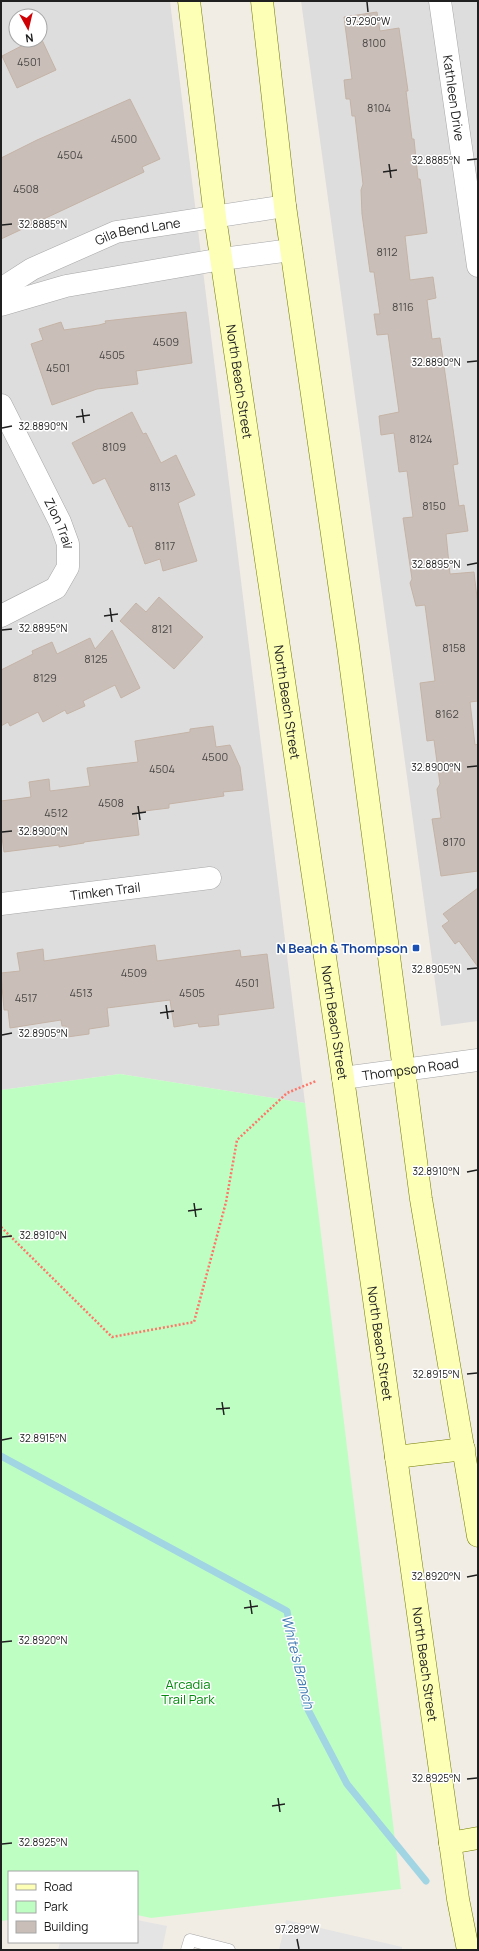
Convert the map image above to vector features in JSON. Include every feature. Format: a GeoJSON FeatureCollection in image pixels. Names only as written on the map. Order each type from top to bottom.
{"type":"FeatureCollection","features":[{"type":"Feature","properties":{"kind":"main road","name":"North Beach Street"},"geometry":{"type":"LineString","coordinates":[[189,1],[215,217],[343,1078],[450,1843],[468,1950]]}},
{"type":"Feature","properties":{"kind":"main road"},"geometry":{"type":"LineString","coordinates":[[262,1],[285,206],[348,646],[421,1199],[478,1536]]}},
{"type":"Feature","properties":{"kind":"main road"},"geometry":{"type":"LineString","coordinates":[[396,1457],[464,1449]]}},
{"type":"Feature","properties":{"kind":"main road"},"geometry":{"type":"LineString","coordinates":[[450,1843],[478,1838]]}},
{"type":"Feature","properties":{"kind":"street","name":"Kathleen Drive"},"geometry":{"type":"LineString","coordinates":[[440,1],[478,266]]}},
{"type":"Feature","properties":{"kind":"street","name":"Gila Bend Lane"},"geometry":{"type":"LineString","coordinates":[[1,289],[32,269],[116,232],[285,206]]}},
{"type":"Feature","properties":{"kind":"street"},"geometry":{"type":"LineString","coordinates":[[1,305],[66,286],[222,259],[291,250]]}},
{"type":"Feature","properties":{"kind":"street","name":"Zion Trail"},"geometry":{"type":"LineString","coordinates":[[1,406],[60,522],[68,544],[68,567],[56,588],[1,616]]}},
{"type":"Feature","properties":{"kind":"street","name":"Timken Trail"},"geometry":{"type":"LineString","coordinates":[[1,904],[210,878]]}},
{"type":"Feature","properties":{"kind":"street","name":"Thompson Road"},"geometry":{"type":"LineString","coordinates":[[343,1078],[478,1060]]}},
{"type":"Feature","properties":{"kind":"lane"},"geometry":{"type":"LineString","coordinates":[[187,1950],[190,1940],[229,1950]]}},
{"type":"Feature","properties":{"kind":"path"},"geometry":{"type":"LineString","coordinates":[[1,1227],[112,1337],[194,1322],[226,1202],[237,1140],[287,1093],[316,1081]]}},
{"type":"Feature","properties":{"kind":"shaded area"},"geometry":{"type":"Polygon","coordinates":[[[1,1],[170,1],[305,1103],[120,1074],[1,1090],[1,1]]]}},
{"type":"Feature","properties":{"kind":"shaded area"},"geometry":{"type":"Polygon","coordinates":[[[301,1],[478,1],[478,1021],[441,1026],[301,1]]]}},
{"type":"Feature","properties":{"kind":"shaded area"},"geometry":{"type":"Polygon","coordinates":[[[138,1920],[167,1926],[162,1950],[58,1950],[60,1943],[138,1943],[138,1920]]]}},
{"type":"Feature","properties":{"kind":"shaded area"},"geometry":{"type":"Polygon","coordinates":[[[286,1920],[402,1947],[402,1950],[279,1950],[286,1920]]]}},
{"type":"Feature","properties":{"kind":"green space","name":"Arcadia Trail Park"},"geometry":{"type":"Polygon","coordinates":[[[120,1074],[305,1103],[401,1889],[151,1918],[138,1915],[138,1871],[8,1871],[8,1920],[1,1921],[1,1090],[120,1074]]]}},
{"type":"Feature","properties":{"kind":"building"},"geometry":{"type":"Polygon","coordinates":[[[377,12],[380,31],[399,28],[408,91],[406,91],[412,139],[414,139],[418,179],[420,179],[427,233],[405,236],[410,280],[433,277],[436,298],[427,300],[432,339],[440,338],[458,464],[453,465],[459,506],[464,505],[468,531],[446,534],[450,574],[474,572],[478,606],[478,701],[470,702],[475,745],[478,744],[478,871],[441,876],[432,819],[441,818],[437,789],[440,784],[434,740],[427,741],[420,683],[435,681],[425,605],[416,606],[410,583],[412,579],[403,518],[413,517],[407,471],[399,472],[394,433],[381,435],[379,416],[399,412],[388,334],[377,335],[374,314],[380,314],[374,272],[370,272],[362,214],[361,190],[363,184],[355,116],[352,116],[350,99],[346,99],[344,80],[352,79],[344,17],[377,12]]]}},
{"type":"Feature","properties":{"kind":"building"},"geometry":{"type":"Polygon","coordinates":[[[17,48],[46,48],[56,70],[17,88],[2,56],[17,48]]]}},
{"type":"Feature","properties":{"kind":"building"},"geometry":{"type":"Polygon","coordinates":[[[130,99],[160,159],[142,167],[144,172],[1,239],[1,158],[37,140],[130,99]]]}},
{"type":"Feature","properties":{"kind":"building"},"geometry":{"type":"Polygon","coordinates":[[[186,312],[192,363],[136,371],[138,384],[97,389],[52,405],[31,344],[43,340],[39,329],[61,322],[64,330],[99,325],[106,323],[105,321],[186,312]]]}},
{"type":"Feature","properties":{"kind":"building"},"geometry":{"type":"Polygon","coordinates":[[[132,412],[143,434],[146,433],[161,463],[176,455],[195,495],[178,503],[197,561],[163,571],[160,559],[145,564],[132,526],[129,527],[105,478],[93,484],[72,443],[132,412]]]}},
{"type":"Feature","properties":{"kind":"building"},"geometry":{"type":"Polygon","coordinates":[[[159,597],[203,637],[174,669],[120,621],[136,603],[146,612],[159,597]]]}},
{"type":"Feature","properties":{"kind":"building"},"geometry":{"type":"Polygon","coordinates":[[[112,630],[140,688],[121,698],[115,685],[83,701],[85,706],[67,714],[65,710],[43,722],[38,712],[10,726],[8,722],[1,726],[1,670],[33,654],[32,651],[52,642],[57,654],[90,638],[95,649],[112,630]]]}},
{"type":"Feature","properties":{"kind":"building"},"geometry":{"type":"Polygon","coordinates":[[[213,726],[216,747],[230,745],[240,767],[243,790],[223,792],[224,796],[169,804],[169,808],[136,812],[139,835],[84,842],[59,847],[59,845],[4,852],[1,830],[1,801],[31,797],[29,782],[49,779],[50,791],[90,786],[87,768],[138,762],[135,741],[190,732],[190,729],[213,726]]]}},
{"type":"Feature","properties":{"kind":"building"},"geometry":{"type":"Polygon","coordinates":[[[478,888],[478,967],[459,941],[455,944],[442,926],[449,921],[443,914],[478,888]]]}},
{"type":"Feature","properties":{"kind":"building"},"geometry":{"type":"Polygon","coordinates":[[[155,945],[157,961],[240,950],[241,957],[267,954],[274,1008],[218,1015],[219,1025],[199,1027],[198,1023],[174,1027],[170,1000],[107,1008],[109,1026],[89,1029],[89,1034],[67,1037],[66,1026],[62,1026],[61,1020],[10,1028],[8,1010],[4,1010],[1,973],[20,971],[17,953],[43,949],[44,961],[155,945]]]}},
{"type":"Feature","properties":{"kind":"waterway","name":"White's Branch"},"geometry":{"type":"LineString","coordinates":[[1,1456],[287,1611],[305,1704],[347,1784],[426,1881]]}},
{"type":"Feature","properties":{"kind":"place","name":"N Beach & Thompson"},"geometry":{"type":"Point","coordinates":[416,948]}}]}
